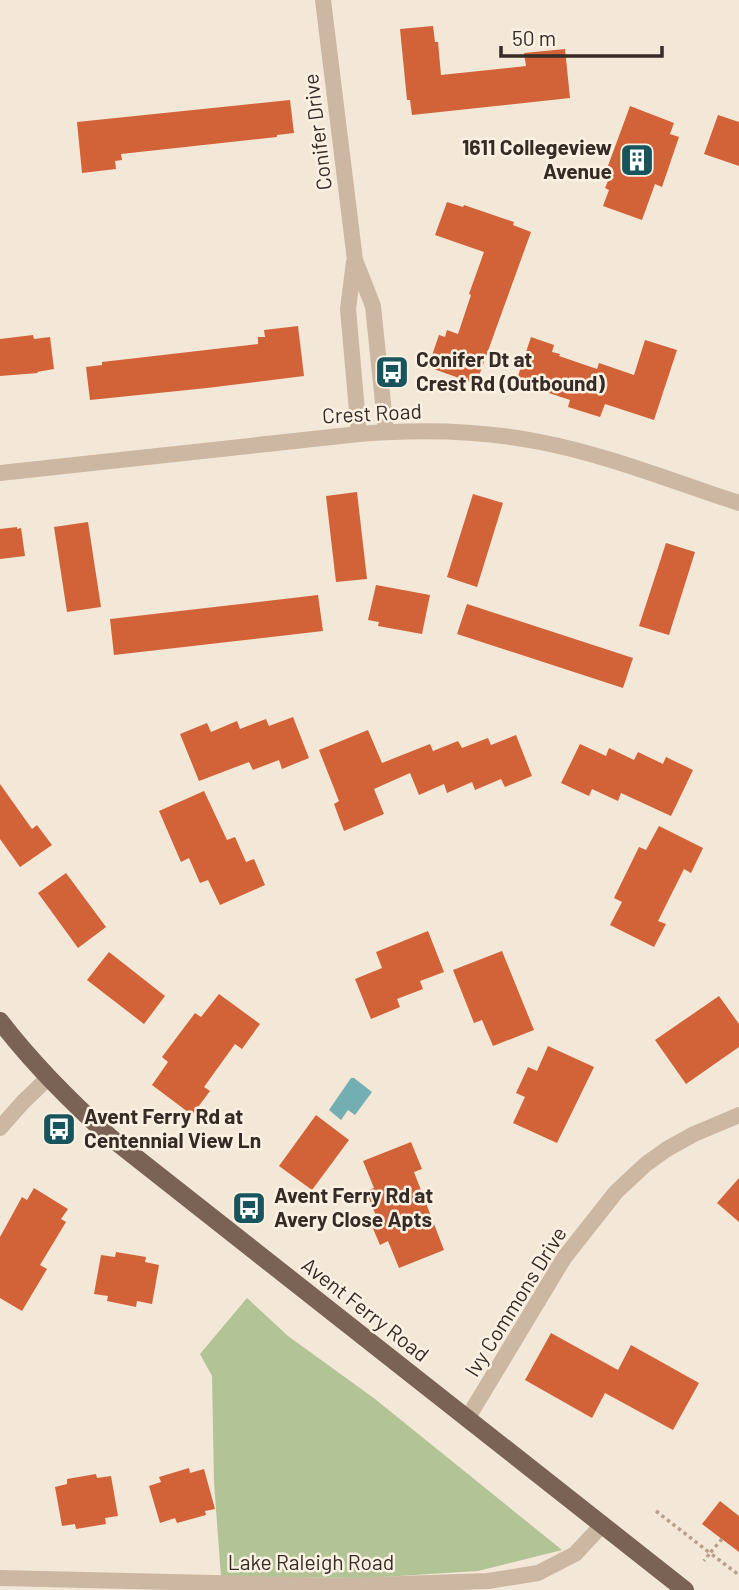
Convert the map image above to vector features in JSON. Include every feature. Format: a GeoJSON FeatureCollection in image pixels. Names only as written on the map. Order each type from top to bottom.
{"type":"FeatureCollection","features":[{"type":"Feature","properties":{"kind":"main road","name":"Avent Ferry Road"},"geometry":{"type":"LineString","coordinates":[[0,1021],[48,1078],[110,1137],[685,1590]]}},
{"type":"Feature","properties":{"kind":"street","name":"Conifer Drive"},"geometry":{"type":"LineString","coordinates":[[323,0],[355,260],[373,306],[386,432]]}},
{"type":"Feature","properties":{"kind":"street","name":"Conifer Drive"},"geometry":{"type":"LineString","coordinates":[[355,260],[348,309],[359,434]]}},
{"type":"Feature","properties":{"kind":"street","name":"Crest Road"},"geometry":{"type":"LineString","coordinates":[[0,473],[359,434],[427,431],[484,434],[541,442],[607,459],[739,503]]}},
{"type":"Feature","properties":{"kind":"street"},"geometry":{"type":"LineString","coordinates":[[0,1128],[48,1078]]}},
{"type":"Feature","properties":{"kind":"street","name":"Ivy Commons Drive"},"geometry":{"type":"LineString","coordinates":[[467,1419],[564,1258],[616,1192],[667,1149],[739,1115]]}},
{"type":"Feature","properties":{"kind":"street","name":"Lake Raleigh Road"},"geometry":{"type":"LineString","coordinates":[[0,1578],[342,1586],[488,1581],[538,1573],[575,1554],[603,1524]]}},
{"type":"Feature","properties":{"kind":"path"},"geometry":{"type":"LineString","coordinates":[[656,1511],[739,1575]]}},
{"type":"Feature","properties":{"kind":"path"},"geometry":{"type":"LineString","coordinates":[[704,1561],[722,1539]]}},
{"type":"Feature","properties":{"kind":"green space"},"geometry":{"type":"Polygon","coordinates":[[[247,1298],[288,1336],[375,1399],[562,1550],[478,1571],[367,1578],[221,1577],[214,1482],[212,1376],[200,1354],[247,1298]]]}},
{"type":"Feature","properties":{"kind":"water"},"geometry":{"type":"Polygon","coordinates":[[[351,1078],[372,1092],[355,1115],[348,1110],[341,1120],[329,1110],[351,1078]]]}},
{"type":"Feature","properties":{"kind":"building"},"geometry":{"type":"Polygon","coordinates":[[[433,26],[435,42],[438,42],[441,75],[526,66],[524,53],[565,49],[570,98],[412,115],[410,100],[407,100],[400,29],[433,26]]]}},
{"type":"Feature","properties":{"kind":"building"},"geometry":{"type":"Polygon","coordinates":[[[290,100],[294,133],[121,154],[122,160],[115,161],[116,169],[82,173],[77,122],[290,100]]]}},
{"type":"Feature","properties":{"kind":"building","name":"1611 Collegeview Avenue"},"geometry":{"type":"Polygon","coordinates":[[[630,106],[674,123],[670,134],[679,137],[662,187],[655,184],[642,220],[603,206],[609,190],[605,188],[610,176],[605,174],[630,106]]]}},
{"type":"Feature","properties":{"kind":"building"},"geometry":{"type":"Polygon","coordinates":[[[718,115],[739,122],[739,166],[704,154],[718,115]]]}},
{"type":"Feature","properties":{"kind":"building"},"geometry":{"type":"Polygon","coordinates":[[[447,202],[514,222],[513,225],[531,232],[476,384],[428,367],[439,335],[445,337],[447,330],[458,334],[484,252],[435,235],[447,202]]]}},
{"type":"Feature","properties":{"kind":"building"},"geometry":{"type":"Polygon","coordinates":[[[298,326],[304,376],[90,400],[86,367],[102,365],[102,362],[258,344],[258,337],[265,337],[264,330],[298,326]]]}},
{"type":"Feature","properties":{"kind":"building"},"geometry":{"type":"Polygon","coordinates":[[[33,335],[34,339],[50,337],[54,369],[0,376],[0,339],[33,335]]]}},
{"type":"Feature","properties":{"kind":"building"},"geometry":{"type":"Polygon","coordinates":[[[531,337],[554,345],[552,352],[560,354],[559,356],[597,369],[599,363],[634,375],[645,340],[677,350],[654,420],[605,404],[600,417],[568,407],[570,400],[516,382],[531,337]]]}},
{"type":"Feature","properties":{"kind":"building"},"geometry":{"type":"Polygon","coordinates":[[[357,492],[367,579],[336,582],[326,496],[357,492]]]}},
{"type":"Feature","properties":{"kind":"building"},"geometry":{"type":"Polygon","coordinates":[[[473,494],[503,503],[477,587],[447,577],[473,494]]]}},
{"type":"Feature","properties":{"kind":"building"},"geometry":{"type":"Polygon","coordinates":[[[88,522],[101,607],[67,612],[54,527],[88,522]]]}},
{"type":"Feature","properties":{"kind":"building"},"geometry":{"type":"Polygon","coordinates":[[[21,528],[25,556],[0,559],[0,529],[21,528]]]}},
{"type":"Feature","properties":{"kind":"building"},"geometry":{"type":"Polygon","coordinates":[[[666,543],[695,552],[669,635],[639,626],[666,543]]]}},
{"type":"Feature","properties":{"kind":"building"},"geometry":{"type":"Polygon","coordinates":[[[376,585],[430,595],[422,634],[378,626],[379,622],[368,620],[376,585]]]}},
{"type":"Feature","properties":{"kind":"building"},"geometry":{"type":"Polygon","coordinates":[[[318,595],[323,631],[114,655],[110,619],[318,595]]]}},
{"type":"Feature","properties":{"kind":"building"},"geometry":{"type":"Polygon","coordinates":[[[467,604],[633,658],[623,688],[457,634],[467,604]]]}},
{"type":"Feature","properties":{"kind":"building"},"geometry":{"type":"Polygon","coordinates":[[[293,717],[309,758],[282,769],[279,760],[253,770],[249,762],[199,781],[180,734],[207,723],[211,732],[237,721],[240,729],[266,719],[269,726],[293,717]]]}},
{"type":"Feature","properties":{"kind":"building"},"geometry":{"type":"Polygon","coordinates":[[[368,730],[382,763],[430,744],[433,751],[458,741],[462,748],[488,738],[491,745],[516,735],[532,776],[505,787],[501,779],[475,790],[472,782],[447,793],[444,784],[419,795],[410,773],[374,789],[384,814],[344,831],[334,804],[339,801],[319,750],[368,730]]]}},
{"type":"Feature","properties":{"kind":"building"},"geometry":{"type":"Polygon","coordinates":[[[580,744],[606,756],[609,748],[634,760],[638,752],[663,764],[666,757],[693,770],[671,816],[621,793],[618,801],[592,789],[589,796],[561,783],[580,744]]]}},
{"type":"Feature","properties":{"kind":"building"},"geometry":{"type":"Polygon","coordinates":[[[0,784],[32,829],[37,825],[52,845],[20,867],[0,839],[0,784]]]}},
{"type":"Feature","properties":{"kind":"building"},"geometry":{"type":"Polygon","coordinates":[[[204,791],[227,840],[235,837],[246,862],[254,859],[265,885],[220,905],[208,880],[200,883],[189,858],[181,862],[159,811],[204,791]]]}},
{"type":"Feature","properties":{"kind":"building"},"geometry":{"type":"Polygon","coordinates":[[[659,826],[703,848],[691,873],[684,869],[658,921],[666,924],[654,947],[610,925],[622,902],[614,898],[639,847],[646,850],[659,826]]]}},
{"type":"Feature","properties":{"kind":"building"},"geometry":{"type":"Polygon","coordinates":[[[66,873],[106,927],[78,948],[38,893],[66,873]]]}},
{"type":"Feature","properties":{"kind":"building"},"geometry":{"type":"Polygon","coordinates":[[[428,931],[444,972],[420,981],[423,989],[397,999],[400,1007],[371,1019],[355,979],[382,968],[376,952],[428,931]]]}},
{"type":"Feature","properties":{"kind":"building"},"geometry":{"type":"Polygon","coordinates":[[[502,951],[534,1030],[493,1046],[482,1020],[474,1023],[453,970],[502,951]]]}},
{"type":"Feature","properties":{"kind":"building"},"geometry":{"type":"Polygon","coordinates":[[[109,952],[165,996],[144,1024],[87,980],[109,952]]]}},
{"type":"Feature","properties":{"kind":"building"},"geometry":{"type":"Polygon","coordinates":[[[219,994],[260,1024],[242,1049],[235,1044],[204,1087],[210,1091],[192,1115],[152,1085],[168,1062],[162,1057],[195,1013],[201,1017],[219,994]]]}},
{"type":"Feature","properties":{"kind":"building"},"geometry":{"type":"Polygon","coordinates":[[[719,996],[739,1024],[739,1047],[686,1084],[655,1040],[719,996]]]}},
{"type":"Feature","properties":{"kind":"building"},"geometry":{"type":"Polygon","coordinates":[[[548,1046],[594,1067],[557,1143],[513,1123],[525,1097],[516,1093],[528,1067],[537,1071],[548,1046]]]}},
{"type":"Feature","properties":{"kind":"building"},"geometry":{"type":"Polygon","coordinates":[[[316,1115],[349,1140],[312,1190],[279,1166],[316,1115]]]}},
{"type":"Feature","properties":{"kind":"building"},"geometry":{"type":"Polygon","coordinates":[[[411,1142],[422,1169],[414,1172],[444,1250],[399,1268],[388,1241],[380,1245],[369,1219],[376,1216],[366,1191],[374,1188],[363,1161],[411,1142]]]}},
{"type":"Feature","properties":{"kind":"building"},"geometry":{"type":"Polygon","coordinates":[[[739,1178],[739,1222],[717,1203],[739,1178]]]}},
{"type":"Feature","properties":{"kind":"building"},"geometry":{"type":"Polygon","coordinates":[[[34,1188],[68,1209],[61,1219],[66,1222],[40,1265],[47,1269],[22,1311],[0,1298],[0,1237],[22,1197],[27,1200],[34,1188]]]}},
{"type":"Feature","properties":{"kind":"building"},"geometry":{"type":"Polygon","coordinates":[[[116,1252],[146,1257],[145,1262],[159,1265],[152,1304],[137,1301],[136,1307],[107,1301],[108,1296],[94,1294],[101,1255],[115,1257],[116,1252]]]}},
{"type":"Feature","properties":{"kind":"building"},"geometry":{"type":"Polygon","coordinates":[[[551,1333],[618,1370],[631,1345],[699,1383],[673,1430],[605,1393],[592,1418],[525,1380],[551,1333]]]}},
{"type":"Feature","properties":{"kind":"building"},"geometry":{"type":"Polygon","coordinates":[[[189,1468],[190,1473],[204,1469],[215,1509],[205,1511],[206,1515],[177,1523],[175,1518],[160,1523],[149,1486],[161,1482],[159,1477],[189,1468]]]}},
{"type":"Feature","properties":{"kind":"building"},"geometry":{"type":"Polygon","coordinates":[[[96,1474],[97,1478],[111,1476],[118,1516],[105,1518],[106,1524],[76,1529],[75,1524],[62,1526],[55,1487],[67,1484],[67,1479],[96,1474]]]}},
{"type":"Feature","properties":{"kind":"building"},"geometry":{"type":"Polygon","coordinates":[[[720,1501],[739,1516],[739,1552],[702,1524],[720,1501]]]}},
{"type":"Feature","properties":{"kind":"place","name":"1611 Collegeview Avenue"},"geometry":{"type":"Point","coordinates":[637,160]}},
{"type":"Feature","properties":{"kind":"place","name":"Conifer Dt at Crest Rd (Outbound)"},"geometry":{"type":"Point","coordinates":[392,372]}},
{"type":"Feature","properties":{"kind":"place","name":"Avent Ferry Rd at Centennial View Ln"},"geometry":{"type":"Point","coordinates":[59,1129]}},
{"type":"Feature","properties":{"kind":"place","name":"Avent Ferry Rd at Avery Close Apts"},"geometry":{"type":"Point","coordinates":[249,1208]}}]}
